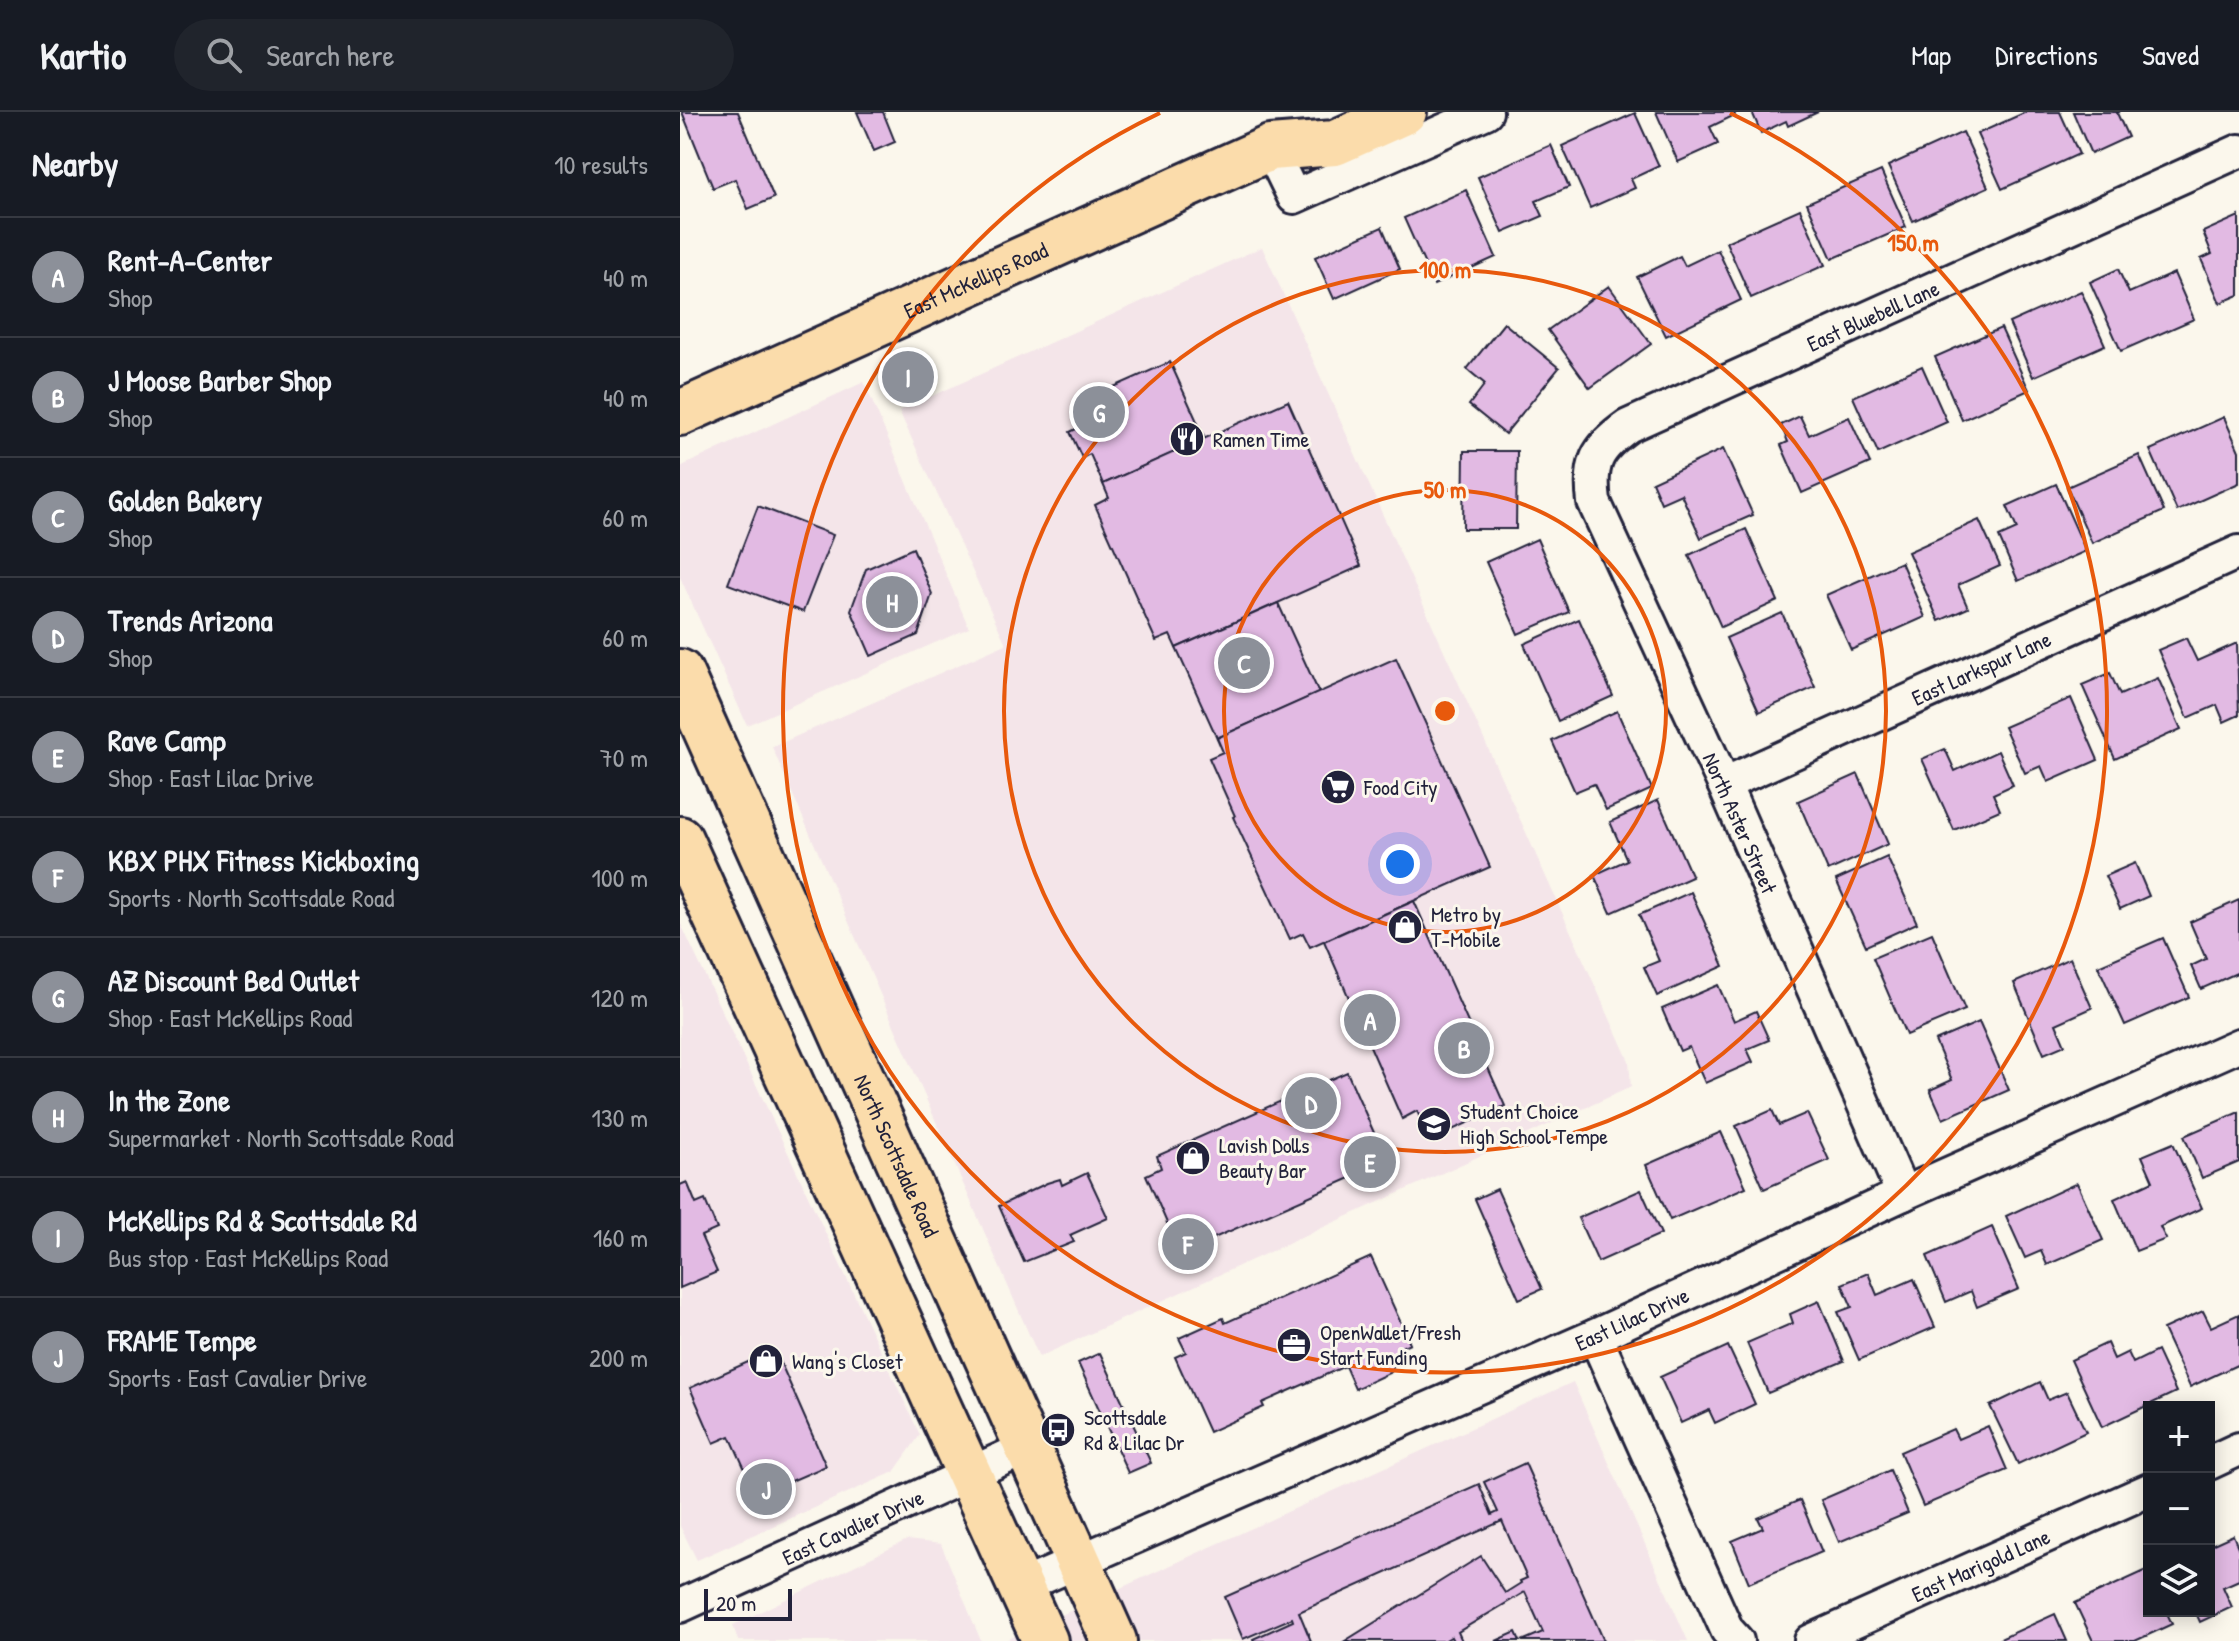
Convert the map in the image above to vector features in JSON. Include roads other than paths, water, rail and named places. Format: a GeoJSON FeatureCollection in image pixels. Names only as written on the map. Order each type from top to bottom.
{"type":"FeatureCollection","features":[{"type":"Feature","properties":{"kind":"main road","name":"East McKellips Road"},"geometry":{"type":"LineString","coordinates":[[1270,148],[1304,112]]}},
{"type":"Feature","properties":{"kind":"main road","name":"East McKellips Road"},"geometry":{"type":"LineString","coordinates":[[680,413],[1270,148],[1335,143],[1404,112]]}},
{"type":"Feature","properties":{"kind":"main road","name":"North Scottsdale Road"},"geometry":{"type":"LineString","coordinates":[[680,672],[1114,1641]]}},
{"type":"Feature","properties":{"kind":"main road"},"geometry":{"type":"LineString","coordinates":[[680,839],[1045,1641]]}},
{"type":"Feature","properties":{"kind":"street"},"geometry":{"type":"LineString","coordinates":[[1270,148],[1294,197],[1486,112]]}},
{"type":"Feature","properties":{"kind":"street","name":"East Bluebell Lane"},"geometry":{"type":"LineString","coordinates":[[1600,451],[1628,426],[2239,151]]}},
{"type":"Feature","properties":{"kind":"street","name":"North Aster Street"},"geometry":{"type":"LineString","coordinates":[[1600,451],[1591,475],[1594,502],[1724,784],[1903,1194]]}},
{"type":"Feature","properties":{"kind":"street","name":"East Larkspur Lane"},"geometry":{"type":"LineString","coordinates":[[1724,784],[2239,552]]}},
{"type":"Feature","properties":{"kind":"street","name":"East Lilac Drive"},"geometry":{"type":"LineString","coordinates":[[1020,1587],[1595,1336],[1903,1194],[2239,1045]]}},
{"type":"Feature","properties":{"kind":"street"},"geometry":{"type":"LineString","coordinates":[[1595,1336],[1727,1630],[1737,1641]]}},
{"type":"Feature","properties":{"kind":"street","name":"East Cavalier Drive"},"geometry":{"type":"LineString","coordinates":[[680,1606],[1026,1448]]}},
{"type":"Feature","properties":{"kind":"street"},"geometry":{"type":"LineString","coordinates":[[2215,1460],[2239,1449]]}},
{"type":"Feature","properties":{"kind":"street","name":"East Marigold Lane"},"geometry":{"type":"LineString","coordinates":[[1811,1641],[2143,1493]]}},
{"type":"Feature","properties":{"kind":"place","name":"McKellips Rd & Scottsdale Rd"},"geometry":{"type":"Point","coordinates":[908,377]}},
{"type":"Feature","properties":{"kind":"place","name":"AZ Discount Bed Outlet"},"geometry":{"type":"Point","coordinates":[1099,412]}},
{"type":"Feature","properties":{"kind":"place","name":"Ramen Time"},"geometry":{"type":"Point","coordinates":[1187,439]}},
{"type":"Feature","properties":{"kind":"place","name":"In the Zone"},"geometry":{"type":"Point","coordinates":[892,602]}},
{"type":"Feature","properties":{"kind":"place","name":"Golden Bakery"},"geometry":{"type":"Point","coordinates":[1244,663]}},
{"type":"Feature","properties":{"kind":"place","name":"Food City"},"geometry":{"type":"Point","coordinates":[1338,787]}},
{"type":"Feature","properties":{"kind":"place","name":"Metro by T-Mobile"},"geometry":{"type":"Point","coordinates":[1405,927]}},
{"type":"Feature","properties":{"kind":"place","name":"Rent-A-Center"},"geometry":{"type":"Point","coordinates":[1370,1020]}},
{"type":"Feature","properties":{"kind":"place","name":"J Moose Barber Shop"},"geometry":{"type":"Point","coordinates":[1464,1048]}},
{"type":"Feature","properties":{"kind":"place","name":"Trends Arizona"},"geometry":{"type":"Point","coordinates":[1311,1103]}},
{"type":"Feature","properties":{"kind":"place","name":"Student Choice High School Tempe"},"geometry":{"type":"Point","coordinates":[1434,1124]}},
{"type":"Feature","properties":{"kind":"place","name":"Lavish Dolls Beauty Bar"},"geometry":{"type":"Point","coordinates":[1193,1158]}},
{"type":"Feature","properties":{"kind":"place","name":"Rave Camp"},"geometry":{"type":"Point","coordinates":[1370,1162]}},
{"type":"Feature","properties":{"kind":"place","name":"KBX PHX Fitness Kickboxing"},"geometry":{"type":"Point","coordinates":[1188,1244]}},
{"type":"Feature","properties":{"kind":"place","name":"OpenWallet/Fresh Start Funding"},"geometry":{"type":"Point","coordinates":[1294,1345]}},
{"type":"Feature","properties":{"kind":"place","name":"Wang's Closet"},"geometry":{"type":"Point","coordinates":[766,1361]}},
{"type":"Feature","properties":{"kind":"place","name":"Scottsdale Rd & Lilac Dr"},"geometry":{"type":"Point","coordinates":[1058,1430]}},
{"type":"Feature","properties":{"kind":"place","name":"FRAME Tempe"},"geometry":{"type":"Point","coordinates":[766,1489]}}]}
